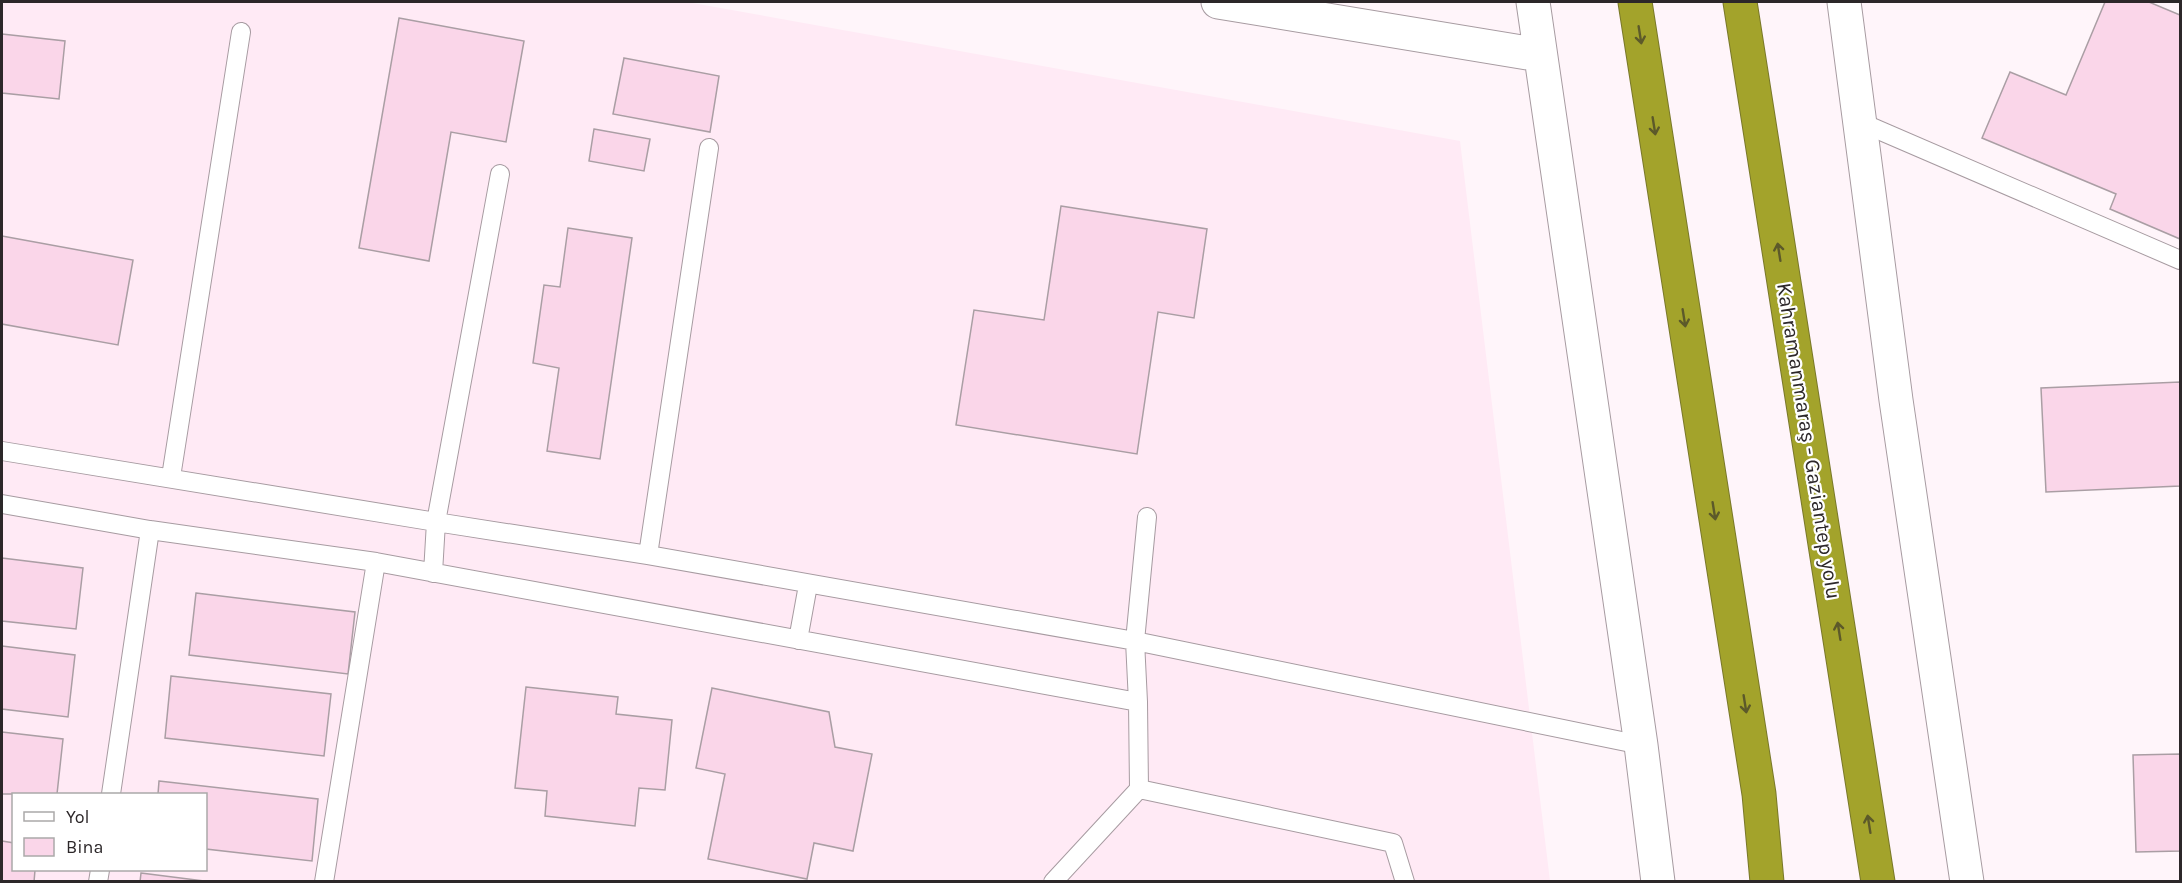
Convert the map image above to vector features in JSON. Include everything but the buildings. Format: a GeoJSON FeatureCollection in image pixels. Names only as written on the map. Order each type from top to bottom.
{"type":"FeatureCollection","features":[{"type":"Feature","properties":{"kind":"highway"},"geometry":{"type":"LineString","coordinates":[[1635,2],[1759,794],[1767,882]]}},
{"type":"Feature","properties":{"kind":"highway","name":"Kahramanmaraş - Gaziantep yolu"},"geometry":{"type":"LineString","coordinates":[[1740,2],[1878,882]]}},
{"type":"Feature","properties":{"kind":"street"},"geometry":{"type":"LineString","coordinates":[[1218,2],[1540,55]]}},
{"type":"Feature","properties":{"kind":"street"},"geometry":{"type":"LineString","coordinates":[[1533,2],[1641,745],[1658,882]]}},
{"type":"Feature","properties":{"kind":"street"},"geometry":{"type":"LineString","coordinates":[[1844,2],[1896,400],[1967,882]]}},
{"type":"Feature","properties":{"kind":"lane"},"geometry":{"type":"LineString","coordinates":[[171,477],[241,32]]}},
{"type":"Feature","properties":{"kind":"lane"},"geometry":{"type":"LineString","coordinates":[[1860,122],[2181,260]]}},
{"type":"Feature","properties":{"kind":"lane"},"geometry":{"type":"LineString","coordinates":[[648,555],[709,148]]}},
{"type":"Feature","properties":{"kind":"lane"},"geometry":{"type":"LineString","coordinates":[[433,573],[436,522],[500,174]]}},
{"type":"Feature","properties":{"kind":"lane"},"geometry":{"type":"LineString","coordinates":[[2,451],[648,555],[1135,641],[1641,745]]}},
{"type":"Feature","properties":{"kind":"lane"},"geometry":{"type":"LineString","coordinates":[[2,504],[150,530],[376,562],[1138,702]]}},
{"type":"Feature","properties":{"kind":"lane"},"geometry":{"type":"LineString","coordinates":[[1053,882],[1139,789],[1135,641],[1147,517]]}},
{"type":"Feature","properties":{"kind":"lane"},"geometry":{"type":"LineString","coordinates":[[111,793],[150,530]]}},
{"type":"Feature","properties":{"kind":"lane"},"geometry":{"type":"LineString","coordinates":[[324,882],[376,562]]}},
{"type":"Feature","properties":{"kind":"lane"},"geometry":{"type":"LineString","coordinates":[[798,640],[808,585]]}},
{"type":"Feature","properties":{"kind":"lane"},"geometry":{"type":"LineString","coordinates":[[1139,789],[1393,843],[1406,882]]}},
{"type":"Feature","properties":{"kind":"shaded area"},"geometry":{"type":"Polygon","coordinates":[[[2,2],[687,2],[1460,141],[1550,881],[2,882],[2,2]]]}}]}
